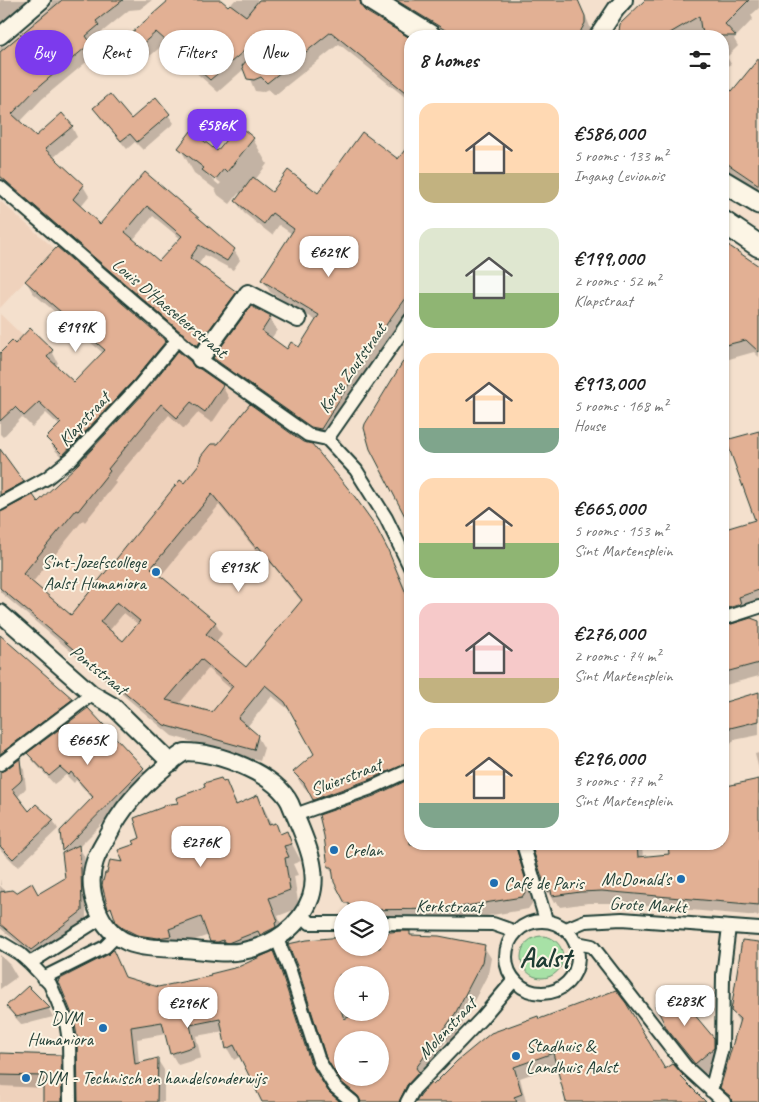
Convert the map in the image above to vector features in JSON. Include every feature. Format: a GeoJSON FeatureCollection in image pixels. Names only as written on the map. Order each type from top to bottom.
{"type":"FeatureCollection","features":[{"type":"Feature","properties":{"kind":"street"},"geometry":{"type":"LineString","coordinates":[[0,36],[42,0]]}},
{"type":"Feature","properties":{"kind":"street"},"geometry":{"type":"LineString","coordinates":[[372,0],[420,30]]}},
{"type":"Feature","properties":{"kind":"street"},"geometry":{"type":"LineString","coordinates":[[601,30],[616,3]]}},
{"type":"Feature","properties":{"kind":"street"},"geometry":{"type":"LineString","coordinates":[[729,185],[759,203]]}},
{"type":"Feature","properties":{"kind":"street","name":"Louis D'Haeseleerstraat"},"geometry":{"type":"LineString","coordinates":[[0,187],[200,359],[308,435],[327,439]]}},
{"type":"Feature","properties":{"kind":"street"},"geometry":{"type":"LineString","coordinates":[[729,226],[759,246]]}},
{"type":"Feature","properties":{"kind":"street"},"geometry":{"type":"LineString","coordinates":[[200,359],[248,293],[298,318]]}},
{"type":"Feature","properties":{"kind":"street","name":"Korte Zoutstraat"},"geometry":{"type":"LineString","coordinates":[[327,439],[404,329]]}},
{"type":"Feature","properties":{"kind":"street","name":"Klapstraat"},"geometry":{"type":"LineString","coordinates":[[0,504],[47,478],[72,458],[139,386],[178,339]]}},
{"type":"Feature","properties":{"kind":"street"},"geometry":{"type":"LineString","coordinates":[[327,439],[356,470],[386,518],[404,554]]}},
{"type":"Feature","properties":{"kind":"street"},"geometry":{"type":"LineString","coordinates":[[729,617],[759,607]]}},
{"type":"Feature","properties":{"kind":"street","name":"Pontstraat"},"geometry":{"type":"LineString","coordinates":[[0,613],[92,694],[113,706],[171,762]]}},
{"type":"Feature","properties":{"kind":"street"},"geometry":{"type":"LineString","coordinates":[[0,764],[92,694]]}},
{"type":"Feature","properties":{"kind":"street"},"geometry":{"type":"LineString","coordinates":[[185,752],[195,752],[252,769],[270,780],[286,795],[295,815],[314,872],[311,896],[295,926],[277,939],[244,951],[226,952],[143,946],[127,942],[116,936],[107,928],[101,918],[92,892],[92,876],[95,861],[126,805],[177,756],[185,752]]}},
{"type":"Feature","properties":{"kind":"street","name":"Sluierstraat"},"geometry":{"type":"LineString","coordinates":[[295,815],[371,788],[404,773]]}},
{"type":"Feature","properties":{"kind":"street"},"geometry":{"type":"LineString","coordinates":[[525,850],[546,920]]}},
{"type":"Feature","properties":{"kind":"street"},"geometry":{"type":"LineString","coordinates":[[303,914],[310,922],[334,923]]}},
{"type":"Feature","properties":{"kind":"street"},"geometry":{"type":"LineString","coordinates":[[30,963],[101,918]]}},
{"type":"Feature","properties":{"kind":"street","name":"Grote Markt"},"geometry":{"type":"LineString","coordinates":[[566,929],[585,921],[622,919],[759,929]]}},
{"type":"Feature","properties":{"kind":"street"},"geometry":{"type":"LineString","coordinates":[[546,920],[557,923],[566,929],[576,943],[579,960],[575,974],[567,984],[557,990],[546,993],[534,992],[523,988],[508,971],[506,950],[510,940],[524,925],[535,921],[546,920]]}},
{"type":"Feature","properties":{"kind":"street","name":"Kerkstraat"},"geometry":{"type":"LineString","coordinates":[[389,923],[492,924],[516,932]]}},
{"type":"Feature","properties":{"kind":"street"},"geometry":{"type":"LineString","coordinates":[[711,1091],[722,1048],[723,975],[729,927]]}},
{"type":"Feature","properties":{"kind":"street"},"geometry":{"type":"LineString","coordinates":[[43,978],[105,948],[116,936]]}},
{"type":"Feature","properties":{"kind":"street"},"geometry":{"type":"LineString","coordinates":[[277,939],[290,971],[319,1060],[335,1087],[353,1102]]}},
{"type":"Feature","properties":{"kind":"street"},"geometry":{"type":"LineString","coordinates":[[0,942],[20,954],[50,984],[66,1022],[69,1041],[70,1102]]}},
{"type":"Feature","properties":{"kind":"street"},"geometry":{"type":"LineString","coordinates":[[576,943],[592,946],[686,1067],[724,1102]]}},
{"type":"Feature","properties":{"kind":"street","name":"Molenstraat"},"geometry":{"type":"LineString","coordinates":[[407,1102],[414,1088],[482,1018],[514,980]]}},
{"type":"Feature","properties":{"kind":"shaded area"},"geometry":{"type":"Polygon","coordinates":[[[0,201],[55,249],[0,308],[0,201]]]}},
{"type":"Feature","properties":{"kind":"shaded area"},"geometry":{"type":"Polygon","coordinates":[[[0,314],[41,353],[0,393],[0,314]]]}},
{"type":"Feature","properties":{"kind":"shaded area","name":"Sint-Jozefscollege Aalst Humaniora"},"geometry":{"type":"Polygon","coordinates":[[[224,384],[250,405],[334,602],[238,718],[248,727],[243,747],[164,725],[0,556],[40,501],[148,392],[177,418],[191,402],[205,412],[224,384]]]}},
{"type":"Feature","properties":{"kind":"shaded area","name":"DVM - Technisch en handelsonderwijs"},"geometry":{"type":"Polygon","coordinates":[[[0,1053],[53,1055],[53,1102],[0,1102],[0,1053]]]}},
{"type":"Feature","properties":{"kind":"green space"},"geometry":{"type":"Polygon","coordinates":[[[542,936],[557,942],[563,957],[557,972],[542,978],[527,972],[521,957],[527,942],[542,936]]]}},
{"type":"Feature","properties":{"kind":"building"},"geometry":{"type":"Polygon","coordinates":[[[62,0],[123,0],[96,21],[99,25],[93,30],[83,30],[83,50],[73,58],[73,30],[26,30],[62,0]]]}},
{"type":"Feature","properties":{"kind":"building"},"geometry":{"type":"Polygon","coordinates":[[[169,0],[221,0],[246,16],[259,0],[360,0],[361,6],[365,11],[404,34],[404,91],[331,32],[306,52],[306,30],[244,30],[244,51],[234,60],[234,30],[159,30],[159,35],[156,32],[149,38],[149,30],[135,30],[169,0]]]}},
{"type":"Feature","properties":{"kind":"building"},"geometry":{"type":"Polygon","coordinates":[[[396,0],[578,0],[585,16],[585,23],[581,30],[445,30],[396,0]]]}},
{"type":"Feature","properties":{"kind":"building"},"geometry":{"type":"Polygon","coordinates":[[[645,0],[749,0],[725,24],[736,36],[729,36],[729,30],[702,30],[699,16],[675,30],[619,30],[620,24],[645,0]]]}},
{"type":"Feature","properties":{"kind":"building"},"geometry":{"type":"Polygon","coordinates":[[[15,39],[15,75],[53,75],[12,114],[36,136],[62,113],[73,126],[45,149],[84,185],[73,199],[100,224],[145,172],[235,249],[227,261],[199,245],[190,258],[237,292],[197,346],[0,176],[0,52],[15,39]],[[147,206],[125,232],[159,261],[182,236],[147,206]]]}},
{"type":"Feature","properties":{"kind":"building"},"geometry":{"type":"Polygon","coordinates":[[[759,58],[759,185],[729,165],[729,89],[732,91],[759,58]]]}},
{"type":"Feature","properties":{"kind":"building"},"geometry":{"type":"Polygon","coordinates":[[[204,75],[216,75],[210,80],[204,75]]]}},
{"type":"Feature","properties":{"kind":"building"},"geometry":{"type":"Polygon","coordinates":[[[245,75],[277,75],[267,83],[261,77],[254,80],[247,79],[245,75]]]}},
{"type":"Feature","properties":{"kind":"building"},"geometry":{"type":"Polygon","coordinates":[[[110,94],[131,119],[156,97],[170,114],[137,142],[130,134],[121,141],[93,108],[110,94]]]}},
{"type":"Feature","properties":{"kind":"building"},"geometry":{"type":"Polygon","coordinates":[[[238,125],[254,138],[227,172],[224,169],[215,180],[202,170],[204,168],[178,148],[191,131],[217,151],[238,125]]]}},
{"type":"Feature","properties":{"kind":"building"},"geometry":{"type":"Polygon","coordinates":[[[362,132],[398,159],[404,151],[404,299],[321,429],[311,427],[213,358],[251,306],[271,317],[262,331],[287,349],[291,342],[299,347],[319,315],[261,280],[294,229],[272,213],[264,224],[235,201],[253,177],[272,192],[288,170],[318,193],[362,132]]]}},
{"type":"Feature","properties":{"kind":"building"},"geometry":{"type":"Polygon","coordinates":[[[729,246],[759,266],[759,352],[746,340],[729,344],[729,246]]]}},
{"type":"Feature","properties":{"kind":"building"},"geometry":{"type":"Polygon","coordinates":[[[57,247],[166,341],[133,381],[63,455],[46,438],[61,423],[39,402],[24,416],[15,407],[0,421],[0,353],[12,341],[15,344],[30,328],[53,350],[47,357],[74,382],[105,350],[25,281],[57,247]]]}},
{"type":"Feature","properties":{"kind":"building"},"geometry":{"type":"Polygon","coordinates":[[[178,351],[194,367],[223,385],[205,412],[191,402],[177,418],[161,404],[108,469],[110,471],[78,511],[76,510],[23,574],[71,615],[180,480],[184,483],[199,464],[201,456],[209,446],[211,444],[218,444],[250,404],[303,442],[312,444],[375,525],[404,589],[404,765],[313,800],[304,783],[293,772],[314,754],[285,702],[265,685],[238,718],[258,735],[254,750],[164,725],[0,588],[0,512],[33,495],[38,502],[78,464],[145,392],[178,351]],[[212,494],[151,568],[216,622],[206,634],[246,667],[302,600],[258,546],[256,548],[212,494]],[[117,602],[100,622],[123,641],[140,621],[117,602]],[[201,659],[166,700],[212,712],[233,686],[201,659]]]}},
{"type":"Feature","properties":{"kind":"building"},"geometry":{"type":"Polygon","coordinates":[[[404,360],[404,514],[370,449],[364,428],[404,360]]]}},
{"type":"Feature","properties":{"kind":"building"},"geometry":{"type":"Polygon","coordinates":[[[759,431],[759,590],[739,597],[741,604],[729,608],[729,528],[755,520],[729,448],[729,439],[759,431]]]}},
{"type":"Feature","properties":{"kind":"building"},"geometry":{"type":"Polygon","coordinates":[[[0,449],[24,482],[0,495],[0,449]]]}},
{"type":"Feature","properties":{"kind":"building"},"geometry":{"type":"Polygon","coordinates":[[[751,618],[759,621],[759,663],[729,671],[729,625],[751,618]]]}},
{"type":"Feature","properties":{"kind":"building"},"geometry":{"type":"Polygon","coordinates":[[[0,635],[73,699],[0,754],[0,635]]]}},
{"type":"Feature","properties":{"kind":"building"},"geometry":{"type":"Polygon","coordinates":[[[759,692],[759,721],[729,728],[729,701],[759,692]]]}},
{"type":"Feature","properties":{"kind":"building"},"geometry":{"type":"Polygon","coordinates":[[[88,708],[144,768],[62,851],[60,831],[93,797],[71,772],[69,775],[60,767],[49,776],[27,753],[88,708]]]}},
{"type":"Feature","properties":{"kind":"building"},"geometry":{"type":"Polygon","coordinates":[[[20,759],[22,779],[12,789],[29,811],[36,804],[54,820],[13,859],[0,846],[0,772],[20,759]]]}},
{"type":"Feature","properties":{"kind":"building"},"geometry":{"type":"Polygon","coordinates":[[[221,778],[223,782],[226,781],[236,805],[258,795],[269,825],[276,823],[280,834],[287,831],[292,844],[284,846],[289,857],[285,858],[290,890],[269,898],[278,921],[275,923],[276,927],[260,935],[258,931],[228,943],[223,940],[210,942],[201,917],[169,929],[171,936],[158,938],[137,935],[123,928],[116,922],[111,907],[108,909],[102,885],[110,860],[123,862],[118,850],[135,844],[133,841],[140,838],[134,818],[163,807],[163,805],[178,803],[176,798],[205,787],[204,783],[221,778]]]}},
{"type":"Feature","properties":{"kind":"building"},"geometry":{"type":"Polygon","coordinates":[[[759,779],[759,905],[602,891],[552,896],[551,890],[547,892],[533,850],[637,850],[638,857],[669,854],[669,850],[729,850],[729,785],[759,779]]]}},
{"type":"Feature","properties":{"kind":"building"},"geometry":{"type":"Polygon","coordinates":[[[404,782],[404,850],[517,850],[528,888],[522,897],[447,909],[389,910],[389,901],[344,901],[334,882],[332,867],[328,867],[319,815],[374,796],[404,782]]]}},
{"type":"Feature","properties":{"kind":"building"},"geometry":{"type":"Polygon","coordinates":[[[79,845],[82,911],[31,950],[0,924],[0,892],[12,890],[16,893],[32,883],[38,894],[55,884],[65,878],[62,853],[79,845]]]}},
{"type":"Feature","properties":{"kind":"building"},"geometry":{"type":"Polygon","coordinates":[[[401,931],[410,931],[410,935],[439,936],[485,945],[482,962],[455,1014],[416,1068],[419,1072],[407,1085],[399,1102],[361,1102],[358,1096],[346,1086],[389,1086],[389,1031],[334,1031],[334,1071],[326,1058],[298,968],[288,944],[334,938],[334,956],[389,956],[389,932],[401,931]]]}},
{"type":"Feature","properties":{"kind":"building"},"geometry":{"type":"Polygon","coordinates":[[[742,940],[759,942],[759,1102],[732,1102],[730,1096],[720,1088],[740,1019],[731,1011],[742,940]]]}},
{"type":"Feature","properties":{"kind":"building"},"geometry":{"type":"Polygon","coordinates":[[[113,950],[125,977],[158,987],[211,976],[210,974],[238,967],[273,951],[311,1064],[328,1091],[340,1102],[262,1102],[234,1045],[226,1049],[220,1019],[190,1025],[195,1046],[170,1054],[162,1022],[131,1027],[135,1064],[158,1058],[157,1102],[78,1102],[77,1036],[74,1019],[58,980],[109,954],[113,950]]]}},
{"type":"Feature","properties":{"kind":"building"},"geometry":{"type":"Polygon","coordinates":[[[28,986],[50,1008],[16,1017],[6,1006],[28,986]]]}},
{"type":"Feature","properties":{"kind":"building"},"geometry":{"type":"Polygon","coordinates":[[[673,989],[714,1038],[714,1048],[695,1064],[667,1029],[655,1005],[673,989]]]}},
{"type":"Feature","properties":{"kind":"building"},"geometry":{"type":"Polygon","coordinates":[[[616,990],[626,1003],[665,1069],[673,1064],[683,1075],[681,1077],[706,1102],[566,1102],[553,1053],[514,1067],[522,1094],[514,1097],[517,1102],[416,1102],[431,1083],[433,1085],[457,1061],[491,1033],[538,1016],[539,1019],[616,990]]]}},
{"type":"Feature","properties":{"kind":"building"},"geometry":{"type":"Polygon","coordinates":[[[0,1053],[61,1055],[62,1102],[43,1102],[43,1076],[0,1075],[0,1053]]]}},
{"type":"Feature","properties":{"kind":"place","name":"Sint-Jozefscollege Aalst Humaniora"},"geometry":{"type":"Point","coordinates":[156,572]}},
{"type":"Feature","properties":{"kind":"place","name":"Crelan"},"geometry":{"type":"Point","coordinates":[334,850]}},
{"type":"Feature","properties":{"kind":"place","name":"McDonald's"},"geometry":{"type":"Point","coordinates":[681,879]}},
{"type":"Feature","properties":{"kind":"place","name":"Café de Paris"},"geometry":{"type":"Point","coordinates":[494,883]}},
{"type":"Feature","properties":{"kind":"place","name":"DVM - Humaniora"},"geometry":{"type":"Point","coordinates":[103,1028]}},
{"type":"Feature","properties":{"kind":"place","name":"Stadhuis & Landhuis Aalst"},"geometry":{"type":"Point","coordinates":[516,1056]}},
{"type":"Feature","properties":{"kind":"place","name":"DVM - Technisch en handelsonderwijs"},"geometry":{"type":"Point","coordinates":[26,1078]}},
{"type":"Feature","properties":{"kind":"district","name":"Aalst"},"geometry":{"type":"Point","coordinates":[545,957]}}]}
